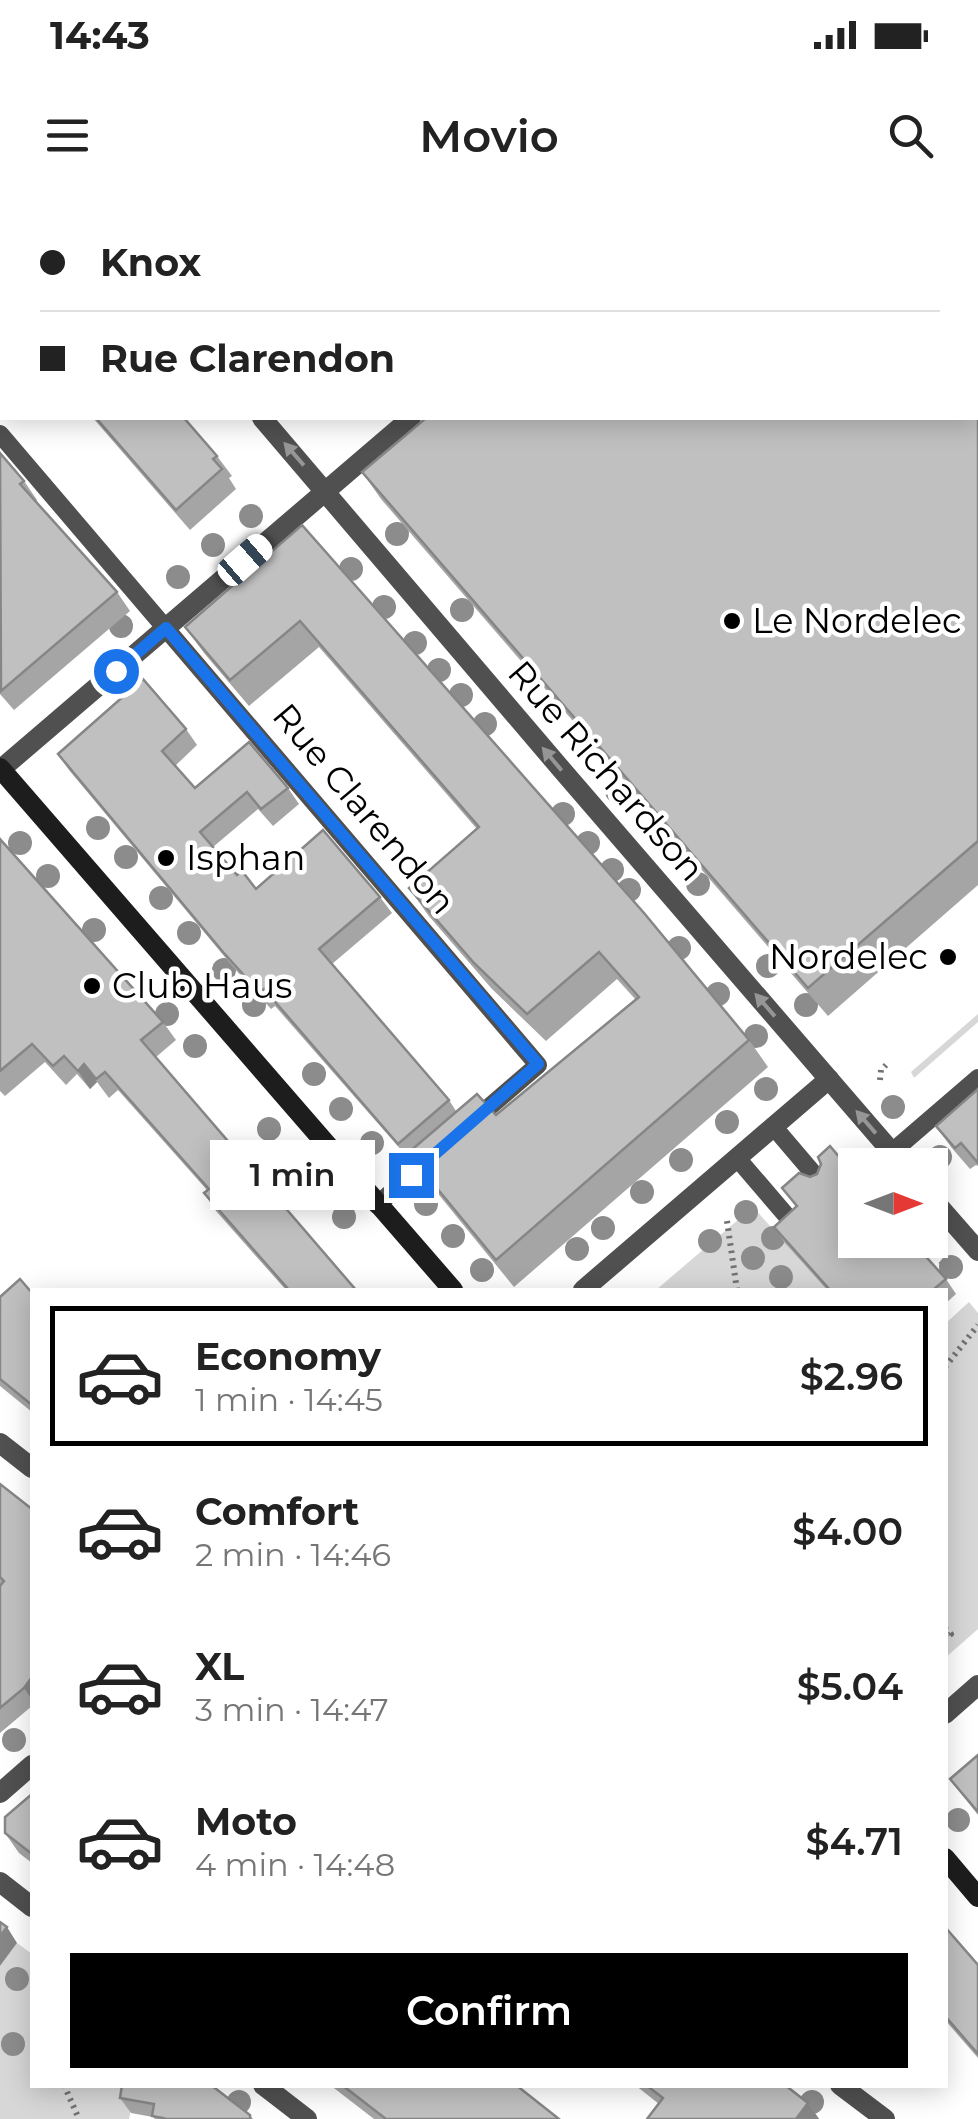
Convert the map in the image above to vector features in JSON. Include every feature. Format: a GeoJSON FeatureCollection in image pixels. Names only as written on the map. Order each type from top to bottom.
{"type":"FeatureCollection","features":[{"type":"Feature","properties":{"kind":"street","name":"Rue Richardson"},"geometry":{"type":"LineString","coordinates":[[264,420],[889,1148]]}},
{"type":"Feature","properties":{"kind":"street"},"geometry":{"type":"LineString","coordinates":[[409,420],[0,769],[451,1288]]}},
{"type":"Feature","properties":{"kind":"street"},"geometry":{"type":"LineString","coordinates":[[585,1288],[829,1079]]}},
{"type":"Feature","properties":{"kind":"street"},"geometry":{"type":"LineString","coordinates":[[948,1217],[978,1251]]}},
{"type":"Feature","properties":{"kind":"street"},"geometry":{"type":"LineString","coordinates":[[0,1443],[30,1466]]}},
{"type":"Feature","properties":{"kind":"street"},"geometry":{"type":"LineString","coordinates":[[948,1711],[978,1686]]}},
{"type":"Feature","properties":{"kind":"street"},"geometry":{"type":"LineString","coordinates":[[0,1793],[30,1767]]}},
{"type":"Feature","properties":{"kind":"street"},"geometry":{"type":"LineString","coordinates":[[948,1861],[978,1896]]}},
{"type":"Feature","properties":{"kind":"street"},"geometry":{"type":"LineString","coordinates":[[0,1882],[30,1905]]}},
{"type":"Feature","properties":{"kind":"street"},"geometry":{"type":"LineString","coordinates":[[266,2088],[306,2119]]}},
{"type":"Feature","properties":{"kind":"street"},"geometry":{"type":"LineString","coordinates":[[844,2088],[885,2119]]}},
{"type":"Feature","properties":{"kind":"lane","name":"Rue Clarendon"},"geometry":{"type":"LineString","coordinates":[[0,434],[538,1064],[377,1204]]}},
{"type":"Feature","properties":{"kind":"lane"},"geometry":{"type":"LineString","coordinates":[[908,1148],[978,1078]]}},
{"type":"Feature","properties":{"kind":"lane"},"geometry":{"type":"LineString","coordinates":[[774,1126],[818,1180]]}},
{"type":"Feature","properties":{"kind":"lane"},"geometry":{"type":"LineString","coordinates":[[737,1158],[791,1221]]}},
{"type":"Feature","properties":{"kind":"path"},"geometry":{"type":"LineString","coordinates":[[880,1080],[886,1065]]}},
{"type":"Feature","properties":{"kind":"path"},"geometry":{"type":"LineString","coordinates":[[727,1222],[737,1288]]}},
{"type":"Feature","properties":{"kind":"path"},"geometry":{"type":"LineString","coordinates":[[935,1270],[943,1264]]}},
{"type":"Feature","properties":{"kind":"path"},"geometry":{"type":"LineString","coordinates":[[948,1363],[978,1326]]}},
{"type":"Feature","properties":{"kind":"path"},"geometry":{"type":"LineString","coordinates":[[65,2088],[79,2119]]}},
{"type":"Feature","properties":{"kind":"shaded area"},"geometry":{"type":"Polygon","coordinates":[[[978,1014],[978,1022],[914,1078],[911,1072],[978,1014]]]}},
{"type":"Feature","properties":{"kind":"shaded area"},"geometry":{"type":"Polygon","coordinates":[[[753,1207],[825,1288],[658,1288],[753,1207]]]}},
{"type":"Feature","properties":{"kind":"shaded area"},"geometry":{"type":"Polygon","coordinates":[[[969,1302],[978,1313],[978,1629],[948,1655],[948,1321],[969,1302]]]}},
{"type":"Feature","properties":{"kind":"shaded area"},"geometry":{"type":"Polygon","coordinates":[[[17,1943],[30,1953],[30,2088],[135,2088],[129,2119],[0,2119],[0,1966],[17,1943]]]}},
{"type":"Feature","properties":{"kind":"building"},"geometry":{"type":"Polygon","coordinates":[[[98,420],[186,420],[217,456],[213,459],[222,469],[176,510],[98,420]]]}},
{"type":"Feature","properties":{"kind":"building","name":"Le Nordelec"},"geometry":{"type":"Polygon","coordinates":[[[424,420],[978,420],[978,841],[808,988],[362,472],[424,420]]]}},
{"type":"Feature","properties":{"kind":"building"},"geometry":{"type":"Polygon","coordinates":[[[0,453],[24,481],[20,484],[117,592],[1,691],[0,453]]]}},
{"type":"Feature","properties":{"kind":"building"},"geometry":{"type":"Polygon","coordinates":[[[302,525],[644,913],[749,1040],[496,1260],[408,1153],[477,1094],[496,1115],[639,997],[599,952],[527,1014],[474,963],[409,888],[479,827],[300,621],[230,680],[185,627],[302,525]]]}},
{"type":"Feature","properties":{"kind":"building"},"geometry":{"type":"Polygon","coordinates":[[[143,679],[186,729],[162,751],[195,788],[249,742],[288,788],[261,809],[247,792],[200,832],[237,875],[242,871],[256,889],[323,830],[380,897],[319,949],[449,1100],[398,1144],[264,989],[260,993],[223,952],[58,754],[143,679]]]}},
{"type":"Feature","properties":{"kind":"building"},"geometry":{"type":"Polygon","coordinates":[[[0,839],[163,1022],[141,1040],[354,1288],[287,1288],[204,1193],[209,1189],[105,1072],[96,1079],[84,1064],[78,1071],[64,1056],[53,1066],[32,1044],[0,1071],[0,839]]]}},
{"type":"Feature","properties":{"kind":"building"},"geometry":{"type":"Polygon","coordinates":[[[978,1089],[978,1163],[961,1143],[955,1148],[936,1126],[978,1089]]]}},
{"type":"Feature","properties":{"kind":"building"},"geometry":{"type":"Polygon","coordinates":[[[830,1146],[838,1156],[838,1258],[927,1258],[946,1279],[935,1288],[828,1288],[774,1227],[797,1206],[782,1188],[799,1173],[810,1177],[817,1174],[821,1164],[818,1157],[830,1146]]]}},
{"type":"Feature","properties":{"kind":"building"},"geometry":{"type":"Polygon","coordinates":[[[20,1279],[30,1291],[30,1403],[0,1379],[0,1297],[20,1279]]]}},
{"type":"Feature","properties":{"kind":"building"},"geometry":{"type":"Polygon","coordinates":[[[0,1484],[30,1507],[30,1680],[0,1708],[0,1586],[4,1581],[0,1577],[0,1484]]]}},
{"type":"Feature","properties":{"kind":"building"},"geometry":{"type":"Polygon","coordinates":[[[978,1755],[978,1812],[950,1779],[978,1755]]]}},
{"type":"Feature","properties":{"kind":"building"},"geometry":{"type":"Polygon","coordinates":[[[30,1796],[30,1852],[5,1833],[5,1817],[30,1796]]]}},
{"type":"Feature","properties":{"kind":"building"},"geometry":{"type":"Polygon","coordinates":[[[948,1930],[978,1965],[978,2054],[948,2019],[948,1930]]]}},
{"type":"Feature","properties":{"kind":"building"},"geometry":{"type":"Polygon","coordinates":[[[122,2088],[215,2088],[250,2119],[162,2119],[152,2116],[154,2104],[120,2098],[122,2088]]]}},
{"type":"Feature","properties":{"kind":"building"},"geometry":{"type":"Polygon","coordinates":[[[346,2088],[520,2088],[559,2119],[386,2119],[346,2088]]]}},
{"type":"Feature","properties":{"kind":"building"},"geometry":{"type":"Polygon","coordinates":[[[650,2088],[789,2088],[808,2103],[796,2119],[647,2119],[663,2098],[650,2088]]]}},
{"type":"Feature","properties":{"kind":"place","name":"Le Nordelec"},"geometry":{"type":"Point","coordinates":[732,621]}},
{"type":"Feature","properties":{"kind":"place","name":"Isphan"},"geometry":{"type":"Point","coordinates":[166,858]}},
{"type":"Feature","properties":{"kind":"place","name":"Nordelec"},"geometry":{"type":"Point","coordinates":[948,957]}},
{"type":"Feature","properties":{"kind":"place","name":"Club Haus"},"geometry":{"type":"Point","coordinates":[92,986]}},
{"type":"Feature","properties":{"kind":"route"},"geometry":{"type":"LineString","coordinates":[[116,671],[166,628],[538,1064],[411,1175]]}}]}
